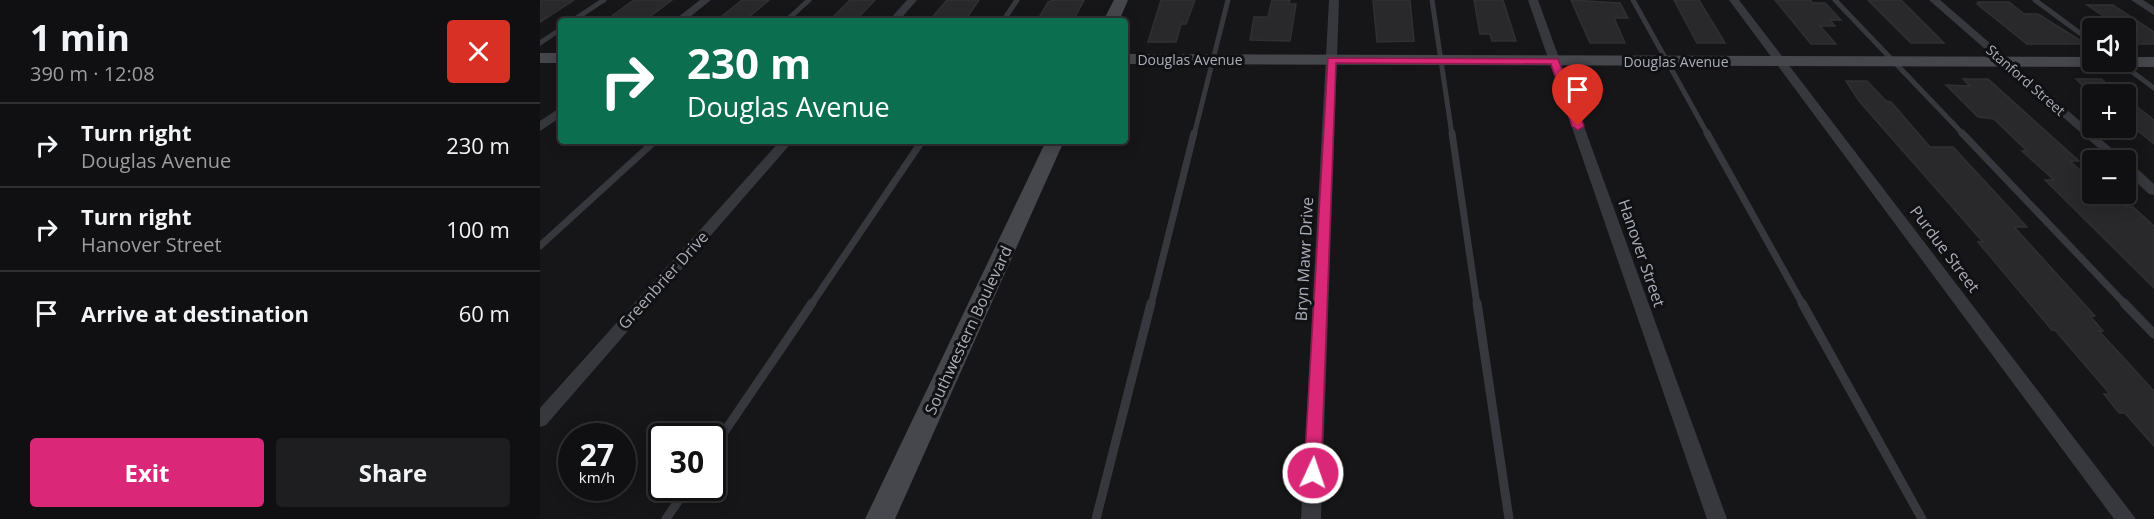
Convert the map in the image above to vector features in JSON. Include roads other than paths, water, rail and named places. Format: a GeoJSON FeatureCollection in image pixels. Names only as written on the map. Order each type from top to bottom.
{"type":"FeatureCollection","features":[{"type":"Feature","properties":{"kind":"street"},"geometry":{"type":"LineString","coordinates":[[682,18],[706,0]]}},
{"type":"Feature","properties":{"kind":"street"},"geometry":{"type":"LineString","coordinates":[[896,18],[912,0]]}},
{"type":"Feature","properties":{"kind":"street"},"geometry":{"type":"LineString","coordinates":[[1112,18],[1121,0]]}},
{"type":"Feature","properties":{"kind":"street","name":"Bryn Mawr Drive"},"geometry":{"type":"LineString","coordinates":[[1311,519],[1334,0]]}},
{"type":"Feature","properties":{"kind":"street","name":"Hanover Street"},"geometry":{"type":"LineString","coordinates":[[1533,0],[1717,519]]}},
{"type":"Feature","properties":{"kind":"street","name":"Purdue Street"},"geometry":{"type":"LineString","coordinates":[[1734,0],[2126,519]]}},
{"type":"Feature","properties":{"kind":"street","name":"Stanford Street"},"geometry":{"type":"LineString","coordinates":[[1934,0],[2107,150]]}},
{"type":"Feature","properties":{"kind":"street"},"geometry":{"type":"LineString","coordinates":[[2136,0],[2154,12]]}},
{"type":"Feature","properties":{"kind":"street"},"geometry":{"type":"LineString","coordinates":[[540,58],[558,58]]}},
{"type":"Feature","properties":{"kind":"street","name":"Douglas Avenue"},"geometry":{"type":"LineString","coordinates":[[1128,59],[2082,62]]}},
{"type":"Feature","properties":{"kind":"street","name":"Douglas Avenue"},"geometry":{"type":"LineString","coordinates":[[2136,62],[2154,62]]}},
{"type":"Feature","properties":{"kind":"street"},"geometry":{"type":"LineString","coordinates":[[540,128],[558,113]]}},
{"type":"Feature","properties":{"kind":"street","name":"Greenbrier Drive"},"geometry":{"type":"LineString","coordinates":[[540,420],[784,144]]}},
{"type":"Feature","properties":{"kind":"street","name":"Southwestern Boulevard"},"geometry":{"type":"LineString","coordinates":[[880,519],[1054,144]]}},
{"type":"Feature","properties":{"kind":"street"},"geometry":{"type":"LineString","coordinates":[[2136,175],[2154,191]]}},
{"type":"Feature","properties":{"kind":"lane"},"geometry":{"type":"LineString","coordinates":[[577,18],[604,0]]}},
{"type":"Feature","properties":{"kind":"lane"},"geometry":{"type":"LineString","coordinates":[[789,18],[808,0]]}},
{"type":"Feature","properties":{"kind":"lane"},"geometry":{"type":"LineString","coordinates":[[1005,18],[1017,0]]}},
{"type":"Feature","properties":{"kind":"lane"},"geometry":{"type":"LineString","coordinates":[[1096,519],[1228,0]]}},
{"type":"Feature","properties":{"kind":"lane"},"geometry":{"type":"LineString","coordinates":[[1432,0],[1509,519]]}},
{"type":"Feature","properties":{"kind":"lane"},"geometry":{"type":"LineString","coordinates":[[1633,0],[1922,519]]}},
{"type":"Feature","properties":{"kind":"lane"},"geometry":{"type":"LineString","coordinates":[[1835,0],[2154,334]]}},
{"type":"Feature","properties":{"kind":"lane"},"geometry":{"type":"LineString","coordinates":[[2035,0],[2082,35]]}},
{"type":"Feature","properties":{"kind":"lane"},"geometry":{"type":"LineString","coordinates":[[540,43],[558,31]]}},
{"type":"Feature","properties":{"kind":"lane"},"geometry":{"type":"LineString","coordinates":[[2133,72],[2154,87]]}},
{"type":"Feature","properties":{"kind":"lane"},"geometry":{"type":"LineString","coordinates":[[540,246],[652,144]]}},
{"type":"Feature","properties":{"kind":"lane"},"geometry":{"type":"LineString","coordinates":[[726,429],[920,144]]}},
{"type":"Feature","properties":{"kind":"lane"},"geometry":{"type":"LineString","coordinates":[[666,519],[678,501]]}}]}
